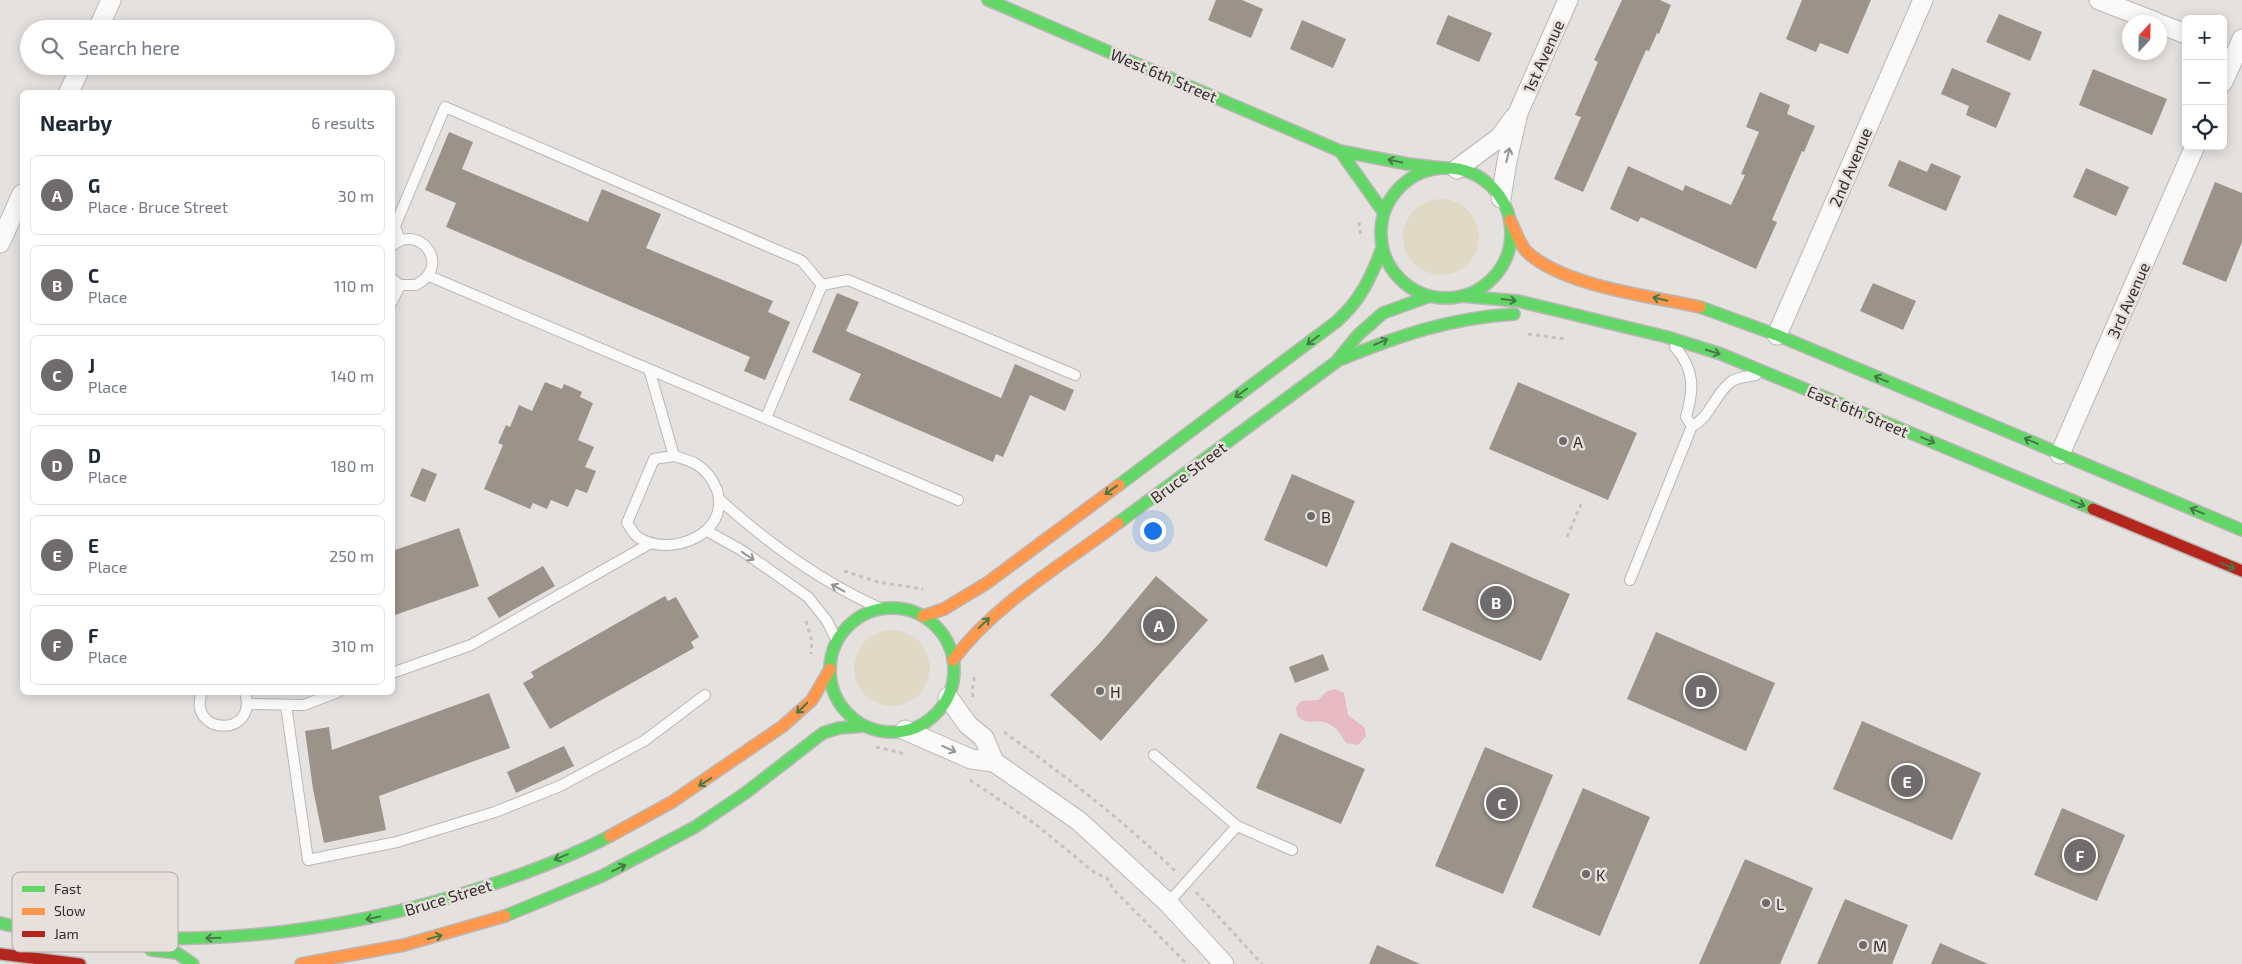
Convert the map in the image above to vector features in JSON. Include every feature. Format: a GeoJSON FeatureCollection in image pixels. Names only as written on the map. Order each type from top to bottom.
{"type":"FeatureCollection","features":[{"type":"Feature","properties":{"kind":"street"},"geometry":{"type":"LineString","coordinates":[[102,20],[111,0]]}},
{"type":"Feature","properties":{"kind":"street","name":"West 6th Street"},"geometry":{"type":"LineString","coordinates":[[988,0],[1340,151],[1408,164],[1450,168]]}},
{"type":"Feature","properties":{"kind":"street","name":"1st Avenue"},"geometry":{"type":"LineString","coordinates":[[1501,198],[1518,113],[1568,0]]}},
{"type":"Feature","properties":{"kind":"street","name":"2nd Avenue"},"geometry":{"type":"LineString","coordinates":[[1778,335],[1923,0]]}},
{"type":"Feature","properties":{"kind":"street"},"geometry":{"type":"LineString","coordinates":[[2099,0],[2138,15]]}},
{"type":"Feature","properties":{"kind":"street"},"geometry":{"type":"LineString","coordinates":[[2167,27],[2182,32]]}},
{"type":"Feature","properties":{"kind":"street"},"geometry":{"type":"LineString","coordinates":[[2227,69],[2234,47]]}},
{"type":"Feature","properties":{"kind":"street"},"geometry":{"type":"LineString","coordinates":[[70,90],[77,75]]}},
{"type":"Feature","properties":{"kind":"street","name":"1st Avenue"},"geometry":{"type":"LineString","coordinates":[[1450,168],[1500,137],[1518,113]]}},
{"type":"Feature","properties":{"kind":"street","name":"3rd Avenue"},"geometry":{"type":"LineString","coordinates":[[2060,454],[2193,150]]}},
{"type":"Feature","properties":{"kind":"street"},"geometry":{"type":"LineString","coordinates":[[1340,151],[1384,213]]}},
{"type":"Feature","properties":{"kind":"street"},"geometry":{"type":"LineString","coordinates":[[1510,220],[1511,237],[1508,253],[1501,268],[1490,281],[1476,291],[1460,296],[1446,298],[1430,296],[1414,290],[1400,279],[1389,264],[1382,248],[1381,230],[1384,213],[1392,195],[1406,181],[1424,172],[1450,168],[1474,174],[1489,184],[1501,198],[1524,248],[1536,260],[1558,272],[1595,284],[1708,310],[1778,335],[2242,530]]}},
{"type":"Feature","properties":{"kind":"street"},"geometry":{"type":"LineString","coordinates":[[0,243],[20,198]]}},
{"type":"Feature","properties":{"kind":"street","name":"Bruce Street"},"geometry":{"type":"LineString","coordinates":[[923,616],[944,609],[987,583],[1336,322],[1354,307],[1364,293],[1372,278],[1382,248]]}},
{"type":"Feature","properties":{"kind":"street","name":"Bruce Street"},"geometry":{"type":"LineString","coordinates":[[953,660],[964,644],[992,616],[1336,362],[1358,335],[1383,313],[1402,304],[1430,296]]}},
{"type":"Feature","properties":{"kind":"street","name":"East 6th Street"},"geometry":{"type":"LineString","coordinates":[[1460,296],[1518,300],[1667,337],[1721,354],[2242,571]]}},
{"type":"Feature","properties":{"kind":"street"},"geometry":{"type":"LineString","coordinates":[[1336,362],[1431,324],[1462,318],[1517,314],[1577,316]]}},
{"type":"Feature","properties":{"kind":"street"},"geometry":{"type":"LineString","coordinates":[[896,608],[923,616],[943,635],[950,647],[954,673],[948,697],[930,719],[905,730],[892,732],[865,726],[844,709],[836,697],[831,683],[831,654],[837,641],[845,629],[856,619],[868,612],[896,608]]}},
{"type":"Feature","properties":{"kind":"street","name":"Bruce Street"},"geometry":{"type":"LineString","coordinates":[[178,939],[306,931],[450,900],[523,873],[580,849],[636,822],[708,780],[788,722],[820,690],[830,669]]}},
{"type":"Feature","properties":{"kind":"street"},"geometry":{"type":"LineString","coordinates":[[948,697],[968,725],[984,738],[994,762]]}},
{"type":"Feature","properties":{"kind":"street","name":"Bruce Street"},"geometry":{"type":"LineString","coordinates":[[301,964],[387,950],[491,921],[562,895],[627,865],[696,827],[741,797],[823,733],[839,728],[865,726]]}},
{"type":"Feature","properties":{"kind":"street"},"geometry":{"type":"LineString","coordinates":[[905,730],[971,760],[994,762],[1079,821],[1168,903],[1224,964]]}},
{"type":"Feature","properties":{"kind":"street"},"geometry":{"type":"LineString","coordinates":[[300,943],[306,931]]}},
{"type":"Feature","properties":{"kind":"street"},"geometry":{"type":"LineString","coordinates":[[168,952],[177,953],[193,964]]}},
{"type":"Feature","properties":{"kind":"street"},"geometry":{"type":"LineString","coordinates":[[0,954],[80,964]]}},
{"type":"Feature","properties":{"kind":"lane"},"geometry":{"type":"LineString","coordinates":[[396,282],[416,285],[429,276],[433,260],[426,245],[410,239],[396,244],[395,226],[445,107],[802,261],[822,285]]}},
{"type":"Feature","properties":{"kind":"lane"},"geometry":{"type":"LineString","coordinates":[[429,276],[958,500]]}},
{"type":"Feature","properties":{"kind":"lane"},"geometry":{"type":"LineString","coordinates":[[822,285],[848,280],[1075,375]]}},
{"type":"Feature","properties":{"kind":"lane"},"geometry":{"type":"LineString","coordinates":[[766,418],[822,285]]}},
{"type":"Feature","properties":{"kind":"lane"},"geometry":{"type":"LineString","coordinates":[[1667,337],[1685,358],[1693,382],[1686,417],[1692,426]]}},
{"type":"Feature","properties":{"kind":"lane"},"geometry":{"type":"LineString","coordinates":[[649,369],[674,456]]}},
{"type":"Feature","properties":{"kind":"lane"},"geometry":{"type":"LineString","coordinates":[[1630,580],[1692,426],[1700,422],[1716,397],[1733,380],[1768,372]]}},
{"type":"Feature","properties":{"kind":"lane"},"geometry":{"type":"LineString","coordinates":[[720,500],[717,518],[707,531],[694,539],[676,544],[651,543],[638,538],[627,523],[654,459],[674,456],[696,464],[713,480],[720,500],[753,530],[822,578],[857,598],[882,609]]}},
{"type":"Feature","properties":{"kind":"lane"},"geometry":{"type":"LineString","coordinates":[[707,531],[741,550],[808,597],[827,621],[837,641]]}},
{"type":"Feature","properties":{"kind":"lane"},"geometry":{"type":"LineString","coordinates":[[395,672],[470,646],[651,543]]}},
{"type":"Feature","properties":{"kind":"lane"},"geometry":{"type":"LineString","coordinates":[[202,695],[200,709],[203,715],[214,725],[230,726],[238,722],[243,716],[247,704],[245,695]]}},
{"type":"Feature","properties":{"kind":"lane"},"geometry":{"type":"LineString","coordinates":[[247,704],[304,705],[330,695]]}},
{"type":"Feature","properties":{"kind":"lane"},"geometry":{"type":"LineString","coordinates":[[286,705],[308,860],[397,842],[495,812],[560,786],[644,741],[705,695]]}},
{"type":"Feature","properties":{"kind":"lane"},"geometry":{"type":"LineString","coordinates":[[1154,755],[1237,826],[1292,850]]}},
{"type":"Feature","properties":{"kind":"lane"},"geometry":{"type":"LineString","coordinates":[[1168,903],[1237,826]]}},
{"type":"Feature","properties":{"kind":"path"},"geometry":{"type":"LineString","coordinates":[[1359,216],[1361,240]]}},
{"type":"Feature","properties":{"kind":"path"},"geometry":{"type":"LineString","coordinates":[[1526,333],[1573,340]]}},
{"type":"Feature","properties":{"kind":"path"},"geometry":{"type":"LineString","coordinates":[[1567,537],[1581,504]]}},
{"type":"Feature","properties":{"kind":"path"},"geometry":{"type":"LineString","coordinates":[[840,569],[878,582],[915,589],[932,590]]}},
{"type":"Feature","properties":{"kind":"path"},"geometry":{"type":"LineString","coordinates":[[804,617],[812,641],[811,656]]}},
{"type":"Feature","properties":{"kind":"path"},"geometry":{"type":"LineString","coordinates":[[975,705],[972,691],[976,671]]}},
{"type":"Feature","properties":{"kind":"path"},"geometry":{"type":"LineString","coordinates":[[998,728],[1072,782],[1162,858]]}},
{"type":"Feature","properties":{"kind":"path"},"geometry":{"type":"LineString","coordinates":[[869,746],[911,756]]}},
{"type":"Feature","properties":{"kind":"path"},"geometry":{"type":"LineString","coordinates":[[965,777],[1034,823],[1095,873],[1107,878],[1113,889],[1187,964]]}},
{"type":"Feature","properties":{"kind":"path"},"geometry":{"type":"LineString","coordinates":[[1214,910],[1262,964]]}},
{"type":"Feature","properties":{"kind":"shaded area"},"geometry":{"type":"Polygon","coordinates":[[[1434,199],[1448,199],[1462,205],[1473,216],[1479,230],[1476,252],[1468,264],[1448,275],[1434,275],[1420,269],[1409,258],[1403,244],[1403,230],[1409,216],[1420,205],[1434,199]]]}},
{"type":"Feature","properties":{"kind":"shaded area"},"geometry":{"type":"Polygon","coordinates":[[[892,630],[906,633],[919,641],[927,654],[930,668],[927,682],[919,695],[906,703],[892,706],[878,703],[865,695],[857,682],[854,668],[857,654],[865,641],[878,633],[892,630]]]}},
{"type":"Feature","properties":{"kind":"shaded area"},"geometry":{"type":"Polygon","coordinates":[[[1335,689],[1344,693],[1348,715],[1365,728],[1366,736],[1358,745],[1346,743],[1338,732],[1327,723],[1306,721],[1297,715],[1296,707],[1301,701],[1318,700],[1327,691],[1335,689]]]}},
{"type":"Feature","properties":{"kind":"building"},"geometry":{"type":"Polygon","coordinates":[[[1216,0],[1242,0],[1263,9],[1251,38],[1208,20],[1216,0]]]}},
{"type":"Feature","properties":{"kind":"building"},"geometry":{"type":"Polygon","coordinates":[[[1622,0],[1660,0],[1671,5],[1659,34],[1657,33],[1649,51],[1646,50],[1583,192],[1554,179],[1581,117],[1575,115],[1598,62],[1594,60],[1622,0]]]}},
{"type":"Feature","properties":{"kind":"building"},"geometry":{"type":"Polygon","coordinates":[[[1802,0],[1871,0],[1848,54],[1820,43],[1816,52],[1786,39],[1802,0]]]}},
{"type":"Feature","properties":{"kind":"building"},"geometry":{"type":"Polygon","coordinates":[[[1999,14],[2042,32],[2030,61],[1986,42],[1999,14]]]}},
{"type":"Feature","properties":{"kind":"building"},"geometry":{"type":"Polygon","coordinates":[[[1448,15],[1492,33],[1479,62],[1436,44],[1448,15]]]}},
{"type":"Feature","properties":{"kind":"building"},"geometry":{"type":"Polygon","coordinates":[[[1302,20],[1346,39],[1333,68],[1290,49],[1302,20]]]}},
{"type":"Feature","properties":{"kind":"building"},"geometry":{"type":"Polygon","coordinates":[[[1952,68],[2011,93],[1996,128],[1966,115],[1969,106],[1941,94],[1952,68]]]}},
{"type":"Feature","properties":{"kind":"building"},"geometry":{"type":"Polygon","coordinates":[[[2093,69],[2167,99],[2152,135],[2079,105],[2093,69]]]}},
{"type":"Feature","properties":{"kind":"building"},"geometry":{"type":"Polygon","coordinates":[[[1760,92],[1790,105],[1787,114],[1815,126],[1772,220],[1777,222],[1756,269],[1641,217],[1638,222],[1610,209],[1628,166],[1683,191],[1685,185],[1731,205],[1745,175],[1741,174],[1759,132],[1746,127],[1760,92]]]}},
{"type":"Feature","properties":{"kind":"building"},"geometry":{"type":"Polygon","coordinates":[[[449,132],[473,142],[462,169],[588,222],[602,189],[661,214],[646,248],[773,301],[768,312],[790,322],[765,380],[744,371],[750,357],[446,227],[456,203],[425,190],[449,132]]]}},
{"type":"Feature","properties":{"kind":"building"},"geometry":{"type":"Polygon","coordinates":[[[1899,160],[1927,172],[1931,163],[1961,176],[1946,211],[1888,186],[1899,160]]]}},
{"type":"Feature","properties":{"kind":"building"},"geometry":{"type":"Polygon","coordinates":[[[2086,168],[2129,187],[2116,216],[2073,197],[2086,168]]]}},
{"type":"Feature","properties":{"kind":"building"},"geometry":{"type":"Polygon","coordinates":[[[2215,182],[2242,193],[2242,242],[2226,282],[2182,264],[2215,182]]]}},
{"type":"Feature","properties":{"kind":"building"},"geometry":{"type":"Polygon","coordinates":[[[1873,283],[1916,301],[1903,330],[1860,311],[1873,283]]]}},
{"type":"Feature","properties":{"kind":"building"},"geometry":{"type":"Polygon","coordinates":[[[837,293],[859,302],[846,331],[1001,398],[1015,364],[1074,390],[1065,411],[1030,395],[1003,457],[996,454],[993,462],[849,400],[861,374],[812,352],[837,293]]]}},
{"type":"Feature","properties":{"kind":"building"},"geometry":{"type":"Polygon","coordinates":[[[545,382],[562,389],[564,384],[582,392],[580,397],[593,403],[578,440],[594,447],[585,467],[596,471],[587,493],[576,489],[568,507],[551,500],[547,509],[533,503],[530,509],[484,489],[503,445],[498,443],[506,425],[510,427],[519,405],[532,411],[545,382]]]}},
{"type":"Feature","properties":{"kind":"building","name":"A"},"geometry":{"type":"Polygon","coordinates":[[[1518,382],[1637,433],[1608,500],[1489,449],[1518,382]]]}},
{"type":"Feature","properties":{"kind":"building"},"geometry":{"type":"Polygon","coordinates":[[[422,468],[437,474],[425,502],[410,496],[422,468]]]}},
{"type":"Feature","properties":{"kind":"building","name":"B"},"geometry":{"type":"Polygon","coordinates":[[[1292,474],[1355,501],[1327,567],[1264,540],[1292,474]]]}},
{"type":"Feature","properties":{"kind":"building"},"geometry":{"type":"Polygon","coordinates":[[[459,528],[479,586],[395,615],[395,550],[459,528]]]}},
{"type":"Feature","properties":{"kind":"building"},"geometry":{"type":"Polygon","coordinates":[[[1451,542],[1570,594],[1541,661],[1422,610],[1451,542]]]}},
{"type":"Feature","properties":{"kind":"building"},"geometry":{"type":"Polygon","coordinates":[[[543,566],[555,586],[499,618],[487,598],[543,566]]]}},
{"type":"Feature","properties":{"kind":"building"},"geometry":{"type":"Polygon","coordinates":[[[1156,576],[1208,620],[1101,741],[1050,695],[1100,643],[1156,576]]]}},
{"type":"Feature","properties":{"kind":"building"},"geometry":{"type":"Polygon","coordinates":[[[665,596],[668,601],[676,597],[699,637],[691,642],[694,648],[550,729],[523,683],[534,677],[531,672],[665,596]]]}},
{"type":"Feature","properties":{"kind":"building"},"geometry":{"type":"Polygon","coordinates":[[[1656,632],[1775,683],[1746,751],[1627,699],[1656,632]]]}},
{"type":"Feature","properties":{"kind":"building"},"geometry":{"type":"Polygon","coordinates":[[[1323,654],[1329,670],[1295,683],[1289,667],[1323,654]]]}},
{"type":"Feature","properties":{"kind":"building"},"geometry":{"type":"Polygon","coordinates":[[[489,693],[510,748],[379,796],[386,830],[324,843],[313,789],[305,731],[329,727],[332,750],[489,693]]]}},
{"type":"Feature","properties":{"kind":"building"},"geometry":{"type":"Polygon","coordinates":[[[1862,721],[1981,773],[1952,840],[1833,789],[1862,721]]]}},
{"type":"Feature","properties":{"kind":"building"},"geometry":{"type":"Polygon","coordinates":[[[1280,733],[1365,769],[1341,824],[1256,788],[1280,733]]]}},
{"type":"Feature","properties":{"kind":"building"},"geometry":{"type":"Polygon","coordinates":[[[564,746],[574,766],[516,793],[507,772],[564,746]]]}},
{"type":"Feature","properties":{"kind":"building"},"geometry":{"type":"Polygon","coordinates":[[[1485,747],[1553,775],[1503,894],[1435,866],[1485,747]]]}},
{"type":"Feature","properties":{"kind":"building","name":"K"},"geometry":{"type":"Polygon","coordinates":[[[1583,788],[1650,817],[1600,936],[1532,907],[1583,788]]]}},
{"type":"Feature","properties":{"kind":"building"},"geometry":{"type":"Polygon","coordinates":[[[2062,808],[2125,835],[2097,901],[2034,875],[2062,808]]]}},
{"type":"Feature","properties":{"kind":"building","name":"L"},"geometry":{"type":"Polygon","coordinates":[[[1745,859],[1813,888],[1780,964],[1699,964],[1745,859]]]}},
{"type":"Feature","properties":{"kind":"building","name":"M"},"geometry":{"type":"Polygon","coordinates":[[[1845,899],[1908,925],[1892,964],[1817,964],[1845,899]]]}},
{"type":"Feature","properties":{"kind":"building"},"geometry":{"type":"Polygon","coordinates":[[[1940,943],[1988,964],[1931,964],[1940,943]]]}},
{"type":"Feature","properties":{"kind":"building"},"geometry":{"type":"Polygon","coordinates":[[[1377,945],[1420,964],[1369,964],[1377,945]]]}},
{"type":"Feature","properties":{"kind":"traffic: fast"},"geometry":{"type":"LineString","coordinates":[[988,0],[1340,151],[1408,164],[1443,168]]}},
{"type":"Feature","properties":{"kind":"traffic: fast"},"geometry":{"type":"LineString","coordinates":[[1340,151],[1384,213]]}},
{"type":"Feature","properties":{"kind":"traffic: fast"},"geometry":{"type":"LineString","coordinates":[[1446,168],[1459,169],[1471,173],[1492,187],[1506,208],[1510,220],[1511,233],[1510,246],[1506,258],[1492,279],[1471,293],[1459,297],[1446,298],[1433,297],[1421,293],[1400,279],[1386,258],[1382,246],[1381,233],[1382,220],[1386,208],[1400,187],[1421,173],[1433,169],[1446,168]]}},
{"type":"Feature","properties":{"kind":"traffic: fast"},"geometry":{"type":"LineString","coordinates":[[1119,485],[1336,322],[1352,306],[1364,288],[1382,248]]}},
{"type":"Feature","properties":{"kind":"traffic: fast"},"geometry":{"type":"LineString","coordinates":[[1118,523],[1336,362],[1358,335],[1383,313],[1430,296]]}},
{"type":"Feature","properties":{"kind":"traffic: fast"},"geometry":{"type":"LineString","coordinates":[[1461,296],[1518,301],[1667,337],[1721,354],[2093,509]]}},
{"type":"Feature","properties":{"kind":"traffic: fast"},"geometry":{"type":"LineString","coordinates":[[1700,307],[1777,335],[2242,530]]}},
{"type":"Feature","properties":{"kind":"traffic: fast"},"geometry":{"type":"LineString","coordinates":[[1342,359],[1384,342],[1426,329],[1469,319],[1514,314]]}},
{"type":"Feature","properties":{"kind":"traffic: fast"},"geometry":{"type":"LineString","coordinates":[[892,608],[916,613],[936,626],[949,646],[954,670],[949,694],[936,714],[916,727],[892,732],[868,727],[848,714],[835,694],[830,670],[835,646],[848,626],[868,613],[892,608]]}},
{"type":"Feature","properties":{"kind":"traffic: fast"},"geometry":{"type":"LineString","coordinates":[[505,916],[602,876],[695,827],[744,794],[823,733],[839,728],[865,726]]}},
{"type":"Feature","properties":{"kind":"traffic: fast"},"geometry":{"type":"LineString","coordinates":[[178,938],[224,937],[312,928],[399,911],[516,876],[579,851],[610,836]]}},
{"type":"Feature","properties":{"kind":"traffic: fast"},"geometry":{"type":"LineString","coordinates":[[0,923],[12,926]]}},
{"type":"Feature","properties":{"kind":"traffic: fast"},"geometry":{"type":"LineString","coordinates":[[168,952],[177,953],[193,964]]}},
{"type":"Feature","properties":{"kind":"traffic: slow"},"geometry":{"type":"LineString","coordinates":[[1510,220],[1526,251],[1542,263],[1561,273],[1632,294],[1700,307]]}},
{"type":"Feature","properties":{"kind":"traffic: slow"},"geometry":{"type":"LineString","coordinates":[[923,616],[944,609],[987,583],[1119,485]]}},
{"type":"Feature","properties":{"kind":"traffic: slow"},"geometry":{"type":"LineString","coordinates":[[953,660],[970,640],[1009,603],[1118,523]]}},
{"type":"Feature","properties":{"kind":"traffic: slow"},"geometry":{"type":"LineString","coordinates":[[610,836],[672,802],[783,726],[812,700],[830,669]]}},
{"type":"Feature","properties":{"kind":"traffic: slow"},"geometry":{"type":"LineString","coordinates":[[301,964],[404,945],[505,916]]}},
{"type":"Feature","properties":{"kind":"traffic: jam"},"geometry":{"type":"LineString","coordinates":[[2093,509],[2242,571]]}},
{"type":"Feature","properties":{"kind":"traffic: jam"},"geometry":{"type":"LineString","coordinates":[[0,954],[80,964]]}},
{"type":"Feature","properties":{"kind":"place","name":"A"},"geometry":{"type":"Point","coordinates":[1563,441]}},
{"type":"Feature","properties":{"kind":"place","name":"B"},"geometry":{"type":"Point","coordinates":[1311,516]}},
{"type":"Feature","properties":{"kind":"place","name":"C"},"geometry":{"type":"Point","coordinates":[1496,602]}},
{"type":"Feature","properties":{"kind":"place","name":"G"},"geometry":{"type":"Point","coordinates":[1159,625]}},
{"type":"Feature","properties":{"kind":"place","name":"H"},"geometry":{"type":"Point","coordinates":[1100,691]}},
{"type":"Feature","properties":{"kind":"place","name":"D"},"geometry":{"type":"Point","coordinates":[1701,691]}},
{"type":"Feature","properties":{"kind":"place","name":"E"},"geometry":{"type":"Point","coordinates":[1907,781]}},
{"type":"Feature","properties":{"kind":"place","name":"J"},"geometry":{"type":"Point","coordinates":[1502,803]}},
{"type":"Feature","properties":{"kind":"place","name":"F"},"geometry":{"type":"Point","coordinates":[2080,855]}},
{"type":"Feature","properties":{"kind":"place","name":"K"},"geometry":{"type":"Point","coordinates":[1586,874]}},
{"type":"Feature","properties":{"kind":"place","name":"L"},"geometry":{"type":"Point","coordinates":[1766,903]}},
{"type":"Feature","properties":{"kind":"place","name":"M"},"geometry":{"type":"Point","coordinates":[1863,945]}}]}
